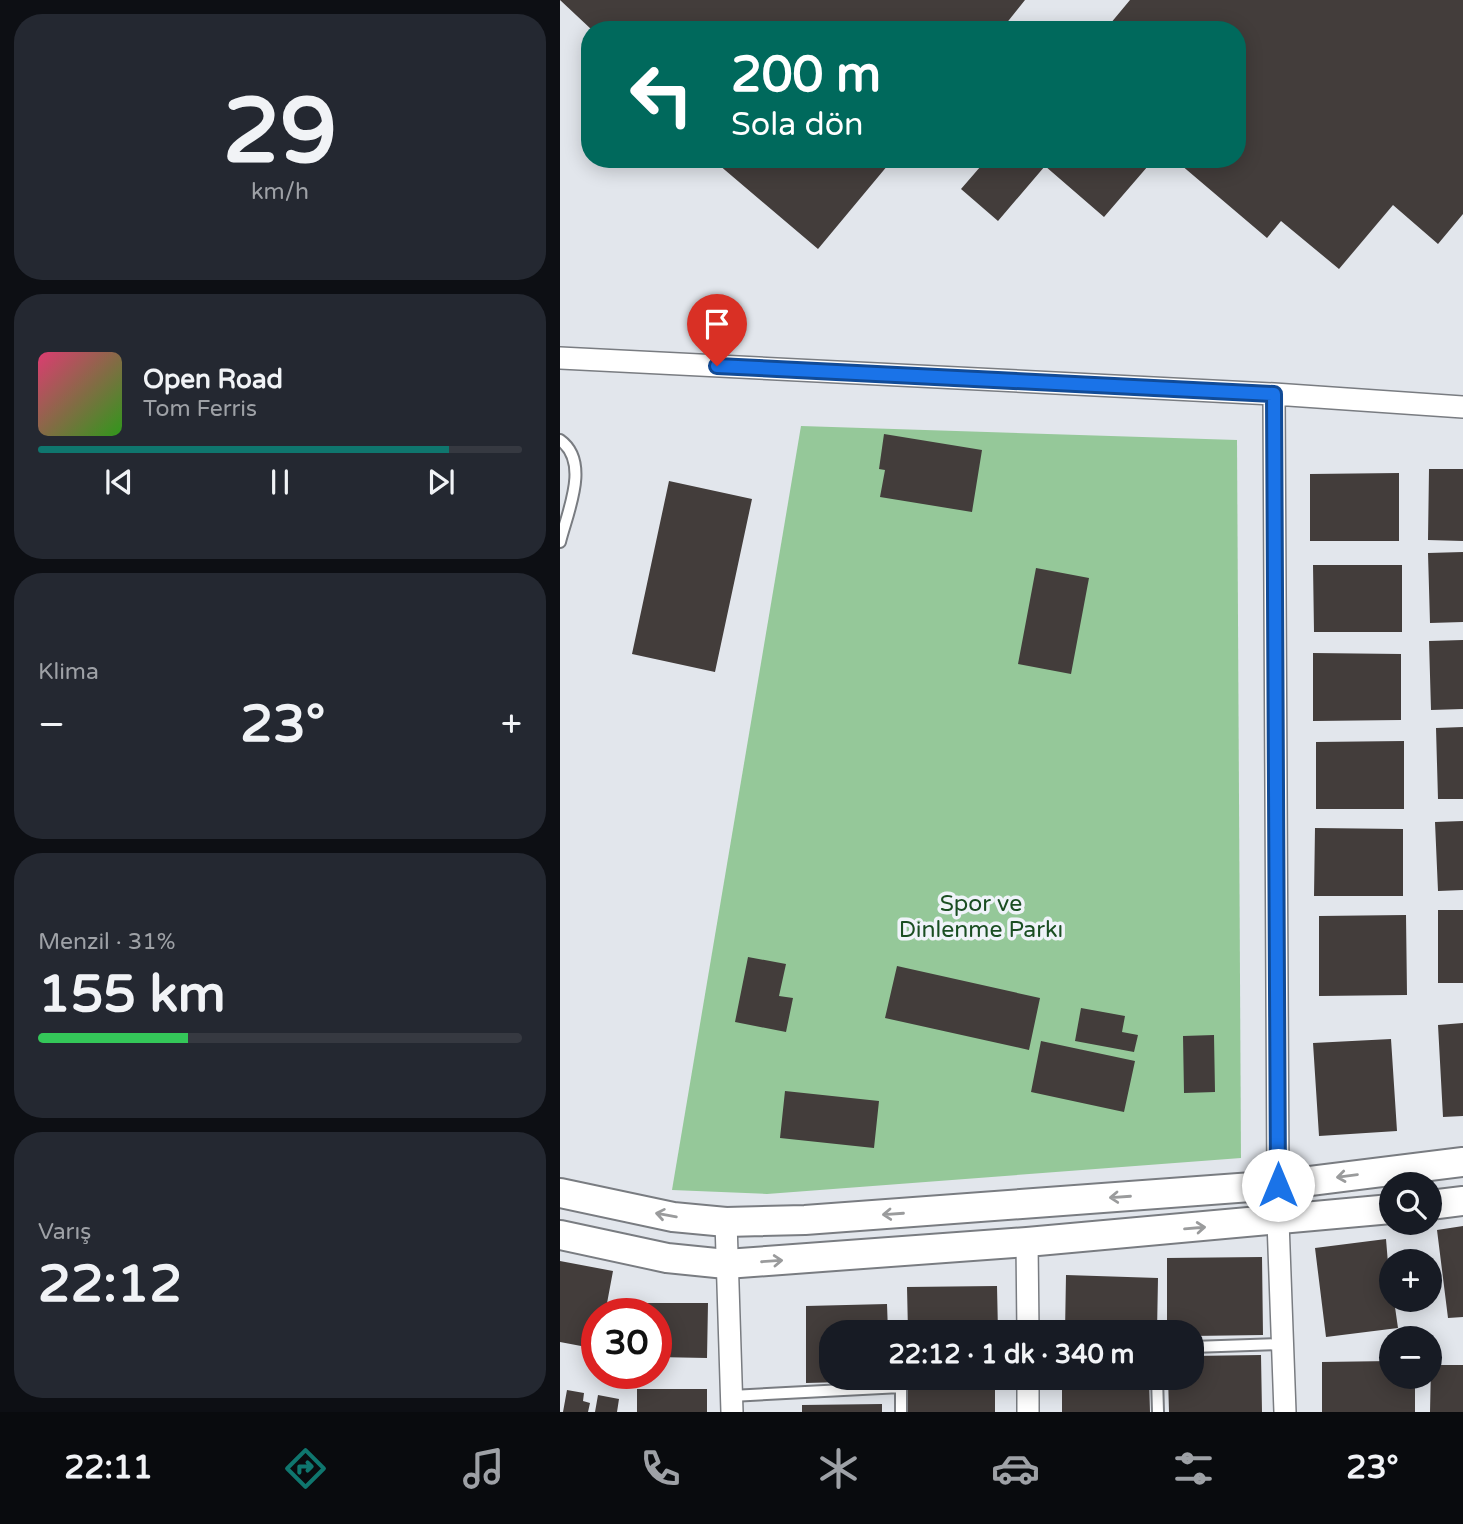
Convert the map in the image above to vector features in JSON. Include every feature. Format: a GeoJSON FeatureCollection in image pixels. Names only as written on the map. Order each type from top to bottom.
{"type":"FeatureCollection","features":[{"type":"Feature","properties":{"kind":"street"},"geometry":{"type":"LineString","coordinates":[[560,358],[1274,394],[1463,407]]}},
{"type":"Feature","properties":{"kind":"street"},"geometry":{"type":"LineString","coordinates":[[1274,394],[1278,1185]]}},
{"type":"Feature","properties":{"kind":"street"},"geometry":{"type":"LineString","coordinates":[[560,1193],[673,1217],[726,1222],[805,1220],[1278,1185],[1463,1162]]}},
{"type":"Feature","properties":{"kind":"street"},"geometry":{"type":"LineString","coordinates":[[1442,1204],[1463,1201]]}},
{"type":"Feature","properties":{"kind":"street"},"geometry":{"type":"LineString","coordinates":[[560,1235],[667,1258],[726,1264],[1027,1242],[1379,1210]]}},
{"type":"Feature","properties":{"kind":"street"},"geometry":{"type":"LineString","coordinates":[[1279,1221],[1285,1412]]}},
{"type":"Feature","properties":{"kind":"street"},"geometry":{"type":"LineString","coordinates":[[726,1222],[731,1404]]}},
{"type":"Feature","properties":{"kind":"street"},"geometry":{"type":"LineString","coordinates":[[1027,1242],[1028,1320]]}},
{"type":"Feature","properties":{"kind":"street"},"geometry":{"type":"LineString","coordinates":[[1028,1390],[1028,1412]]}},
{"type":"Feature","properties":{"kind":"lane"},"geometry":{"type":"LineString","coordinates":[[560,440],[570,451],[577,471],[560,542]]}},
{"type":"Feature","properties":{"kind":"lane"},"geometry":{"type":"LineString","coordinates":[[1204,1346],[1283,1344]]}},
{"type":"Feature","properties":{"kind":"lane"},"geometry":{"type":"LineString","coordinates":[[731,1404],[839,1390]]}},
{"type":"Feature","properties":{"kind":"lane"},"geometry":{"type":"LineString","coordinates":[[901,1390],[901,1412]]}},
{"type":"Feature","properties":{"kind":"lane"},"geometry":{"type":"LineString","coordinates":[[1157,1390],[1158,1412]]}},
{"type":"Feature","properties":{"kind":"green space","name":"Spor ve Dinlenme Parkı"},"geometry":{"type":"Polygon","coordinates":[[[801,426],[1237,440],[1241,1158],[767,1194],[672,1190],[801,426]]]}},
{"type":"Feature","properties":{"kind":"building"},"geometry":{"type":"Polygon","coordinates":[[[560,0],[1025,0],[1008,21],[582,21],[560,0]]]}},
{"type":"Feature","properties":{"kind":"building"},"geometry":{"type":"Polygon","coordinates":[[[1130,0],[1463,0],[1463,214],[1438,244],[1393,205],[1339,269],[1281,221],[1267,238],[1185,168],[1246,168],[1246,21],[1112,21],[1130,0]]]}},
{"type":"Feature","properties":{"kind":"building"},"geometry":{"type":"Polygon","coordinates":[[[723,168],[886,168],[818,249],[723,168]]]}},
{"type":"Feature","properties":{"kind":"building"},"geometry":{"type":"Polygon","coordinates":[[[979,168],[1043,168],[998,221],[961,189],[979,168]]]}},
{"type":"Feature","properties":{"kind":"building"},"geometry":{"type":"Polygon","coordinates":[[[1047,168],[1146,168],[1104,217],[1047,168]]]}},
{"type":"Feature","properties":{"kind":"building"},"geometry":{"type":"Polygon","coordinates":[[[884,434],[982,450],[972,512],[880,497],[885,470],[879,469],[884,434]]]}},
{"type":"Feature","properties":{"kind":"building"},"geometry":{"type":"Polygon","coordinates":[[[1429,469],[1463,469],[1463,541],[1428,540],[1429,469]]]}},
{"type":"Feature","properties":{"kind":"building"},"geometry":{"type":"Polygon","coordinates":[[[1399,473],[1399,541],[1310,541],[1310,474],[1399,473]]]}},
{"type":"Feature","properties":{"kind":"building"},"geometry":{"type":"Polygon","coordinates":[[[669,481],[752,499],[715,672],[632,654],[669,481]]]}},
{"type":"Feature","properties":{"kind":"building"},"geometry":{"type":"Polygon","coordinates":[[[1463,552],[1463,622],[1430,623],[1428,553],[1463,552]]]}},
{"type":"Feature","properties":{"kind":"building"},"geometry":{"type":"Polygon","coordinates":[[[1313,565],[1402,565],[1402,632],[1314,632],[1313,565]]]}},
{"type":"Feature","properties":{"kind":"building"},"geometry":{"type":"Polygon","coordinates":[[[1036,568],[1089,578],[1071,674],[1018,664],[1036,568]]]}},
{"type":"Feature","properties":{"kind":"building"},"geometry":{"type":"Polygon","coordinates":[[[1463,640],[1463,709],[1431,710],[1429,641],[1463,640]]]}},
{"type":"Feature","properties":{"kind":"building"},"geometry":{"type":"Polygon","coordinates":[[[1313,653],[1401,654],[1401,720],[1313,721],[1313,653]]]}},
{"type":"Feature","properties":{"kind":"building"},"geometry":{"type":"Polygon","coordinates":[[[1463,727],[1463,799],[1438,799],[1436,728],[1463,727]]]}},
{"type":"Feature","properties":{"kind":"building"},"geometry":{"type":"Polygon","coordinates":[[[1404,741],[1404,809],[1316,809],[1316,742],[1404,741]]]}},
{"type":"Feature","properties":{"kind":"building"},"geometry":{"type":"Polygon","coordinates":[[[1463,821],[1463,890],[1438,891],[1435,822],[1463,821]]]}},
{"type":"Feature","properties":{"kind":"building"},"geometry":{"type":"Polygon","coordinates":[[[1315,828],[1403,829],[1403,896],[1314,896],[1315,828]]]}},
{"type":"Feature","properties":{"kind":"building"},"geometry":{"type":"Polygon","coordinates":[[[1438,910],[1463,910],[1463,983],[1438,983],[1438,910]]]}},
{"type":"Feature","properties":{"kind":"building"},"geometry":{"type":"Polygon","coordinates":[[[1406,915],[1407,995],[1319,996],[1319,916],[1406,915]]]}},
{"type":"Feature","properties":{"kind":"building"},"geometry":{"type":"Polygon","coordinates":[[[748,957],[786,964],[779,996],[793,998],[786,1032],[735,1022],[748,957]]]}},
{"type":"Feature","properties":{"kind":"building"},"geometry":{"type":"Polygon","coordinates":[[[897,966],[1040,998],[1029,1050],[885,1018],[897,966]]]}},
{"type":"Feature","properties":{"kind":"building"},"geometry":{"type":"Polygon","coordinates":[[[1081,1008],[1125,1016],[1122,1032],[1138,1035],[1134,1052],[1075,1041],[1081,1008]]]}},
{"type":"Feature","properties":{"kind":"building"},"geometry":{"type":"Polygon","coordinates":[[[1463,1023],[1463,1116],[1443,1117],[1438,1025],[1463,1023]]]}},
{"type":"Feature","properties":{"kind":"building"},"geometry":{"type":"Polygon","coordinates":[[[1214,1035],[1215,1092],[1184,1093],[1183,1036],[1214,1035]]]}},
{"type":"Feature","properties":{"kind":"building"},"geometry":{"type":"Polygon","coordinates":[[[1391,1039],[1397,1131],[1319,1136],[1313,1043],[1391,1039]]]}},
{"type":"Feature","properties":{"kind":"building"},"geometry":{"type":"Polygon","coordinates":[[[1041,1041],[1135,1061],[1124,1112],[1031,1092],[1041,1041]]]}},
{"type":"Feature","properties":{"kind":"building"},"geometry":{"type":"Polygon","coordinates":[[[785,1091],[879,1101],[874,1148],[780,1138],[785,1091]]]}},
{"type":"Feature","properties":{"kind":"building"},"geometry":{"type":"Polygon","coordinates":[[[1463,1226],[1463,1317],[1448,1318],[1442,1249],[1439,1249],[1438,1235],[1442,1235],[1442,1229],[1463,1226]]]}},
{"type":"Feature","properties":{"kind":"building"},"geometry":{"type":"Polygon","coordinates":[[[1386,1239],[1387,1249],[1379,1249],[1379,1312],[1396,1312],[1398,1326],[1379,1326],[1379,1330],[1326,1337],[1315,1248],[1386,1239]]]}},
{"type":"Feature","properties":{"kind":"building"},"geometry":{"type":"Polygon","coordinates":[[[1262,1257],[1263,1335],[1204,1336],[1204,1320],[1167,1320],[1167,1258],[1262,1257]]]}},
{"type":"Feature","properties":{"kind":"building"},"geometry":{"type":"Polygon","coordinates":[[[560,1261],[613,1271],[608,1298],[581,1298],[581,1346],[560,1342],[560,1261]]]}},
{"type":"Feature","properties":{"kind":"building"},"geometry":{"type":"Polygon","coordinates":[[[1066,1275],[1158,1278],[1157,1320],[1065,1320],[1066,1275]]]}},
{"type":"Feature","properties":{"kind":"building"},"geometry":{"type":"Polygon","coordinates":[[[997,1286],[998,1320],[908,1320],[907,1287],[997,1286]]]}},
{"type":"Feature","properties":{"kind":"building"},"geometry":{"type":"Polygon","coordinates":[[[672,1303],[708,1303],[707,1358],[672,1357],[672,1303]]]}},
{"type":"Feature","properties":{"kind":"building"},"geometry":{"type":"Polygon","coordinates":[[[887,1304],[888,1320],[819,1320],[819,1383],[806,1383],[806,1306],[887,1304]]]}},
{"type":"Feature","properties":{"kind":"building"},"geometry":{"type":"Polygon","coordinates":[[[1261,1355],[1262,1412],[1169,1412],[1168,1390],[1204,1390],[1204,1356],[1261,1355]]]}},
{"type":"Feature","properties":{"kind":"building"},"geometry":{"type":"Polygon","coordinates":[[[1379,1361],[1379,1389],[1415,1389],[1415,1412],[1322,1412],[1322,1362],[1379,1361]]]}},
{"type":"Feature","properties":{"kind":"building"},"geometry":{"type":"Polygon","coordinates":[[[1442,1365],[1463,1365],[1463,1412],[1430,1412],[1430,1389],[1442,1389],[1442,1365]]]}},
{"type":"Feature","properties":{"kind":"building"},"geometry":{"type":"Polygon","coordinates":[[[637,1389],[707,1389],[707,1412],[637,1412],[637,1389]]]}},
{"type":"Feature","properties":{"kind":"building"},"geometry":{"type":"Polygon","coordinates":[[[567,1390],[584,1393],[583,1401],[590,1403],[588,1412],[563,1412],[567,1390]]]}},
{"type":"Feature","properties":{"kind":"building"},"geometry":{"type":"Polygon","coordinates":[[[908,1390],[995,1390],[995,1412],[908,1412],[908,1390]]]}},
{"type":"Feature","properties":{"kind":"building"},"geometry":{"type":"Polygon","coordinates":[[[1062,1390],[1149,1390],[1150,1412],[1062,1412],[1062,1390]]]}},
{"type":"Feature","properties":{"kind":"building"},"geometry":{"type":"Polygon","coordinates":[[[598,1395],[619,1399],[617,1412],[595,1412],[598,1395]]]}},
{"type":"Feature","properties":{"kind":"building"},"geometry":{"type":"Polygon","coordinates":[[[882,1404],[882,1412],[802,1412],[802,1405],[882,1404]]]}},
{"type":"Feature","properties":{"kind":"route"},"geometry":{"type":"LineString","coordinates":[[717,366],[1274,394],[1278,1185]]}}]}
